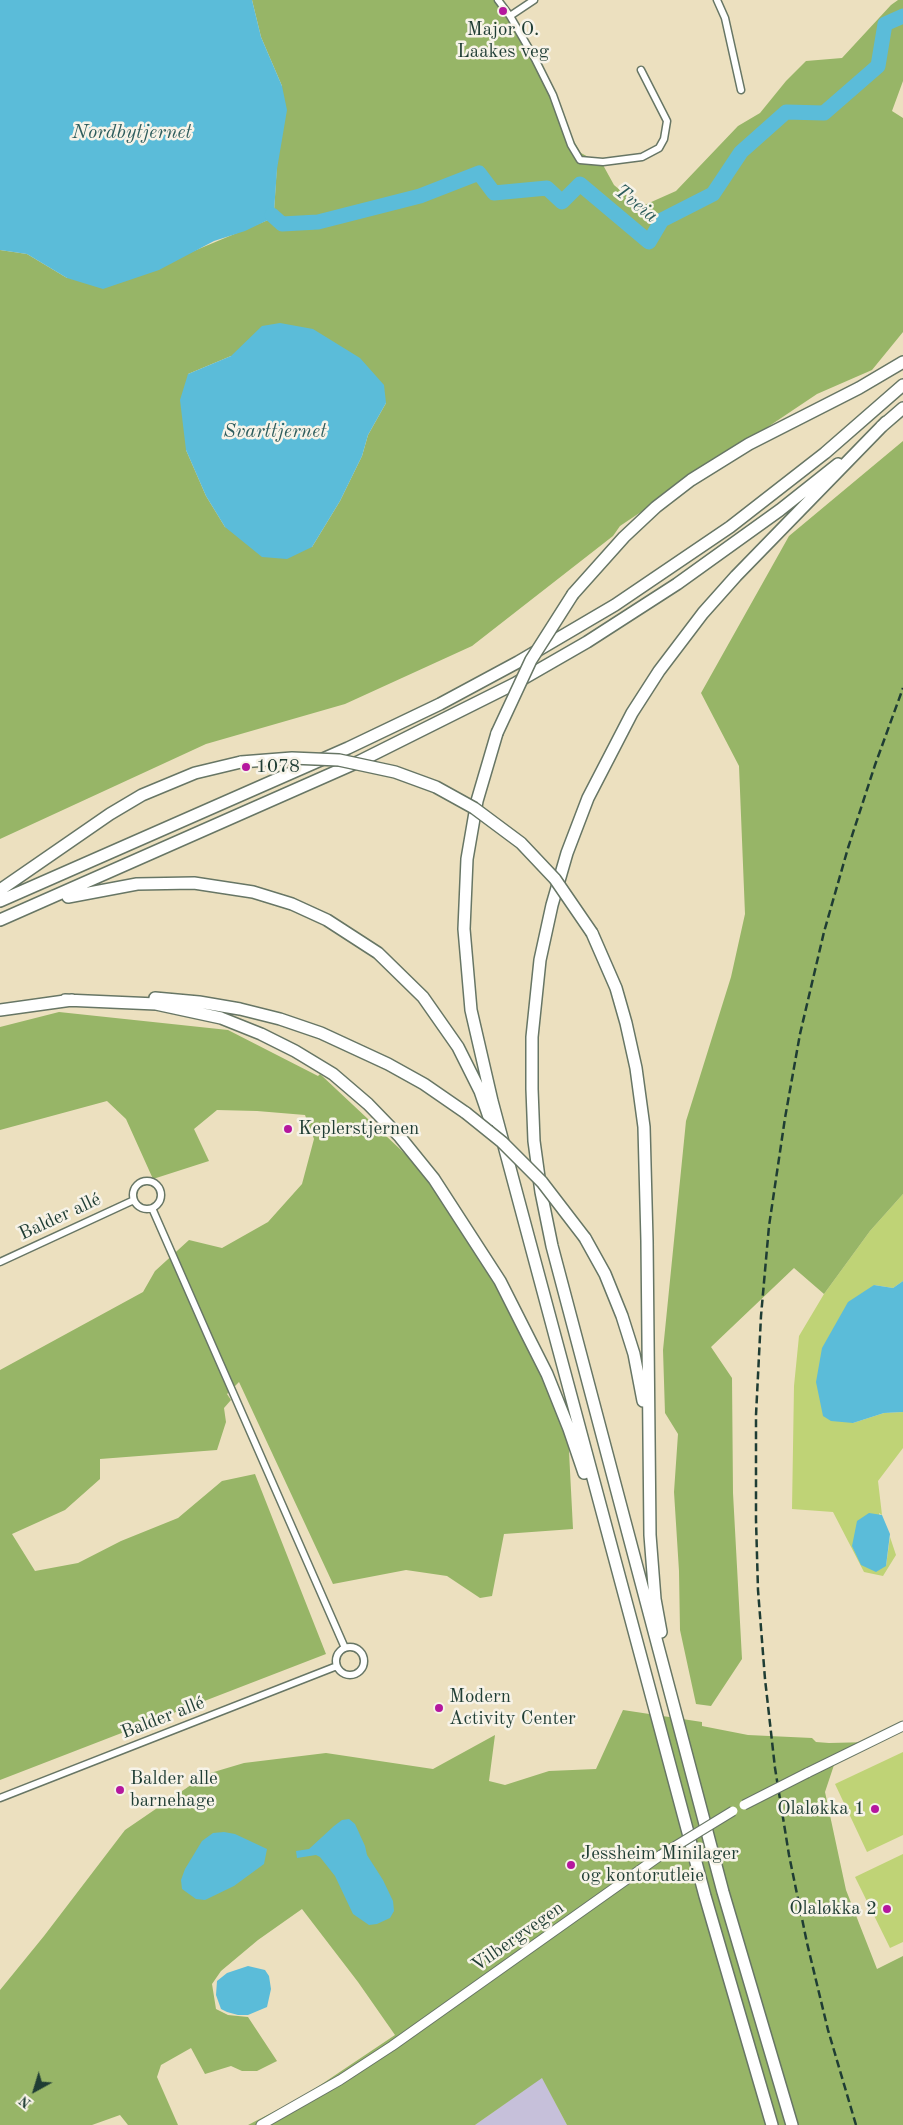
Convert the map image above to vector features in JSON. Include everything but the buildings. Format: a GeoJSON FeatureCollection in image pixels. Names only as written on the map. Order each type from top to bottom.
{"type":"FeatureCollection","features":[{"type":"Feature","properties":{"kind":"highway"},"geometry":{"type":"LineString","coordinates":[[772,2125],[722,1957],[480,1054],[471,1010],[464,929],[466,868],[481,784],[497,733],[531,660],[573,594],[624,537],[656,507],[691,480],[748,444],[860,388],[903,362]]}},
{"type":"Feature","properties":{"kind":"highway"},"geometry":{"type":"LineString","coordinates":[[0,901],[348,748],[440,704],[518,662],[615,605],[730,527],[825,452],[903,385]]}},
{"type":"Feature","properties":{"kind":"highway"},"geometry":{"type":"LineString","coordinates":[[0,920],[358,762],[471,707],[553,662],[623,620],[718,556],[811,486],[903,408]]}},
{"type":"Feature","properties":{"kind":"highway"},"geometry":{"type":"LineString","coordinates":[[792,2125],[737,1941],[563,1292],[543,1202],[534,1142],[532,1089],[533,1028],[540,960],[556,890],[578,823],[610,753],[645,691],[686,633],[720,593],[886,422]]}},
{"type":"Feature","properties":{"kind":"highway"},"geometry":{"type":"LineString","coordinates":[[0,890],[110,814],[142,795],[183,778],[241,762],[292,758],[339,760],[379,768],[436,787],[486,816],[521,843],[556,879],[592,933],[608,969],[621,1005],[631,1042],[641,1098],[646,1175],[650,1535],[655,1599],[668,1660],[665,1672]]}},
{"type":"Feature","properties":{"kind":"highway"},"geometry":{"type":"LineString","coordinates":[[34,906],[78,894],[137,884],[194,883],[234,888],[272,897],[308,911],[344,930],[395,967],[423,997],[447,1028],[480,1091],[498,1146],[510,1170]]}},
{"type":"Feature","properties":{"kind":"highway"},"geometry":{"type":"LineString","coordinates":[[0,1010],[65,1000],[116,996],[177,999],[220,1005],[280,1019],[343,1042],[424,1084],[466,1113],[502,1142],[542,1182],[585,1238],[608,1282],[622,1316],[634,1354],[649,1425]]}},
{"type":"Feature","properties":{"kind":"highway"},"geometry":{"type":"LineString","coordinates":[[65,1000],[156,1004],[201,1013],[243,1026],[279,1042],[321,1066],[350,1088],[386,1122],[418,1159],[450,1202],[485,1256],[516,1310],[547,1374],[570,1429],[585,1475],[605,1549],[616,1562]]}},
{"type":"Feature","properties":{"kind":"main road","name":"Vilbergvegen"},"geometry":{"type":"LineString","coordinates":[[261,2125],[340,2080],[392,2046],[661,1855],[744,1805],[903,1726]]}},
{"type":"Feature","properties":{"kind":"street"},"geometry":{"type":"LineString","coordinates":[[498,0],[510,16],[553,95],[577,157],[585,161],[603,162],[642,157],[659,148],[664,139],[667,121],[641,70]]}},
{"type":"Feature","properties":{"kind":"street"},"geometry":{"type":"LineString","coordinates":[[510,16],[534,0]]}},
{"type":"Feature","properties":{"kind":"street"},"geometry":{"type":"LineString","coordinates":[[717,0],[725,18],[741,90]]}},
{"type":"Feature","properties":{"kind":"street"},"geometry":{"type":"LineString","coordinates":[[148,1180],[159,1188],[161,1194],[159,1202],[152,1208],[147,1209],[138,1206],[134,1200],[133,1190],[139,1183],[148,1180]]}},
{"type":"Feature","properties":{"kind":"street","name":"Balder allé"},"geometry":{"type":"LineString","coordinates":[[0,1262],[134,1200]]}},
{"type":"Feature","properties":{"kind":"street"},"geometry":{"type":"LineString","coordinates":[[152,1208],[345,1648]]}},
{"type":"Feature","properties":{"kind":"street"},"geometry":{"type":"LineString","coordinates":[[345,1648],[358,1649],[363,1656],[363,1664],[359,1671],[351,1674],[343,1672],[337,1666],[337,1657],[345,1648]]}},
{"type":"Feature","properties":{"kind":"street","name":"Balder allé"},"geometry":{"type":"LineString","coordinates":[[0,1798],[337,1666]]}},
{"type":"Feature","properties":{"kind":"shaded area"},"geometry":{"type":"Polygon","coordinates":[[[542,2077],[567,2125],[475,2125],[542,2077]]]}},
{"type":"Feature","properties":{"kind":"green space"},"geometry":{"type":"Polygon","coordinates":[[[252,0],[501,0],[537,56],[557,113],[581,153],[603,165],[614,185],[640,207],[676,191],[738,126],[760,113],[786,81],[806,61],[842,58],[891,5],[898,0],[903,0],[903,81],[892,111],[903,118],[903,332],[872,370],[817,394],[620,526],[613,536],[472,646],[345,704],[206,744],[0,839],[0,250],[27,254],[67,278],[189,253],[268,220],[274,212],[282,86],[261,37],[252,0]],[[231,356],[188,374],[186,450],[206,496],[225,527],[312,547],[340,501],[362,456],[368,435],[386,403],[231,356]]]}},
{"type":"Feature","properties":{"kind":"green space"},"geometry":{"type":"Polygon","coordinates":[[[903,441],[903,1194],[870,1231],[824,1294],[794,1268],[711,1347],[732,1378],[733,1493],[742,1659],[711,1706],[696,1704],[680,1630],[679,1571],[674,1492],[678,1434],[665,1413],[663,1350],[686,1121],[731,977],[745,914],[739,766],[701,693],[789,536],[903,441]]]}},
{"type":"Feature","properties":{"kind":"green space"},"geometry":{"type":"Polygon","coordinates":[[[59,1012],[228,1030],[318,1076],[320,1074],[417,1165],[504,1296],[568,1432],[573,1529],[504,1534],[492,1596],[480,1598],[447,1576],[406,1570],[333,1584],[239,1382],[227,1394],[231,1400],[224,1408],[226,1422],[217,1450],[100,1459],[100,1479],[65,1510],[12,1534],[35,1571],[78,1563],[121,1541],[178,1518],[222,1481],[255,1474],[326,1654],[0,1780],[0,1370],[143,1292],[155,1271],[189,1240],[222,1248],[268,1222],[302,1184],[314,1139],[305,1115],[217,1110],[194,1129],[209,1161],[153,1179],[126,1119],[107,1101],[0,1130],[0,1027],[59,1012]]]}},
{"type":"Feature","properties":{"kind":"green space"},"geometry":{"type":"Polygon","coordinates":[[[903,1194],[903,1281],[893,1288],[874,1285],[853,1423],[884,1413],[903,1412],[903,1448],[878,1481],[882,1515],[879,1513],[886,1566],[890,1537],[896,1555],[883,1576],[864,1572],[833,1512],[792,1509],[794,1386],[799,1336],[824,1294],[870,1231],[903,1194]]]}},
{"type":"Feature","properties":{"kind":"green space"},"geometry":{"type":"Polygon","coordinates":[[[623,1710],[702,1722],[702,1726],[748,1735],[812,1738],[816,1742],[829,1743],[871,1742],[834,1765],[825,1792],[846,1890],[877,1969],[903,1956],[903,2125],[567,2125],[542,2078],[475,2125],[248,2125],[304,2096],[395,2035],[358,1982],[302,1909],[258,1940],[221,1971],[212,1984],[216,2009],[228,2015],[248,2017],[277,2061],[257,2071],[242,2071],[231,2066],[205,2074],[191,2048],[161,2065],[157,2077],[178,2125],[128,2125],[120,2115],[92,2125],[0,2125],[0,1990],[125,1830],[207,1774],[244,1763],[326,1753],[433,1769],[495,1735],[489,1781],[505,1785],[549,1771],[596,1769],[623,1710]]]}},
{"type":"Feature","properties":{"kind":"green space","name":"Olaløkka 1"},"geometry":{"type":"Polygon","coordinates":[[[903,1752],[903,1835],[867,1852],[835,1784],[903,1752]]]}},
{"type":"Feature","properties":{"kind":"green space","name":"Olaløkka 2"},"geometry":{"type":"Polygon","coordinates":[[[903,1854],[903,1942],[890,1948],[855,1877],[903,1854]]]}},
{"type":"Feature","properties":{"kind":"water","name":"Nordbytjernet"},"geometry":{"type":"Polygon","coordinates":[[[0,0],[252,0],[261,37],[282,86],[287,110],[277,169],[274,212],[268,220],[245,231],[214,241],[159,270],[103,289],[67,278],[27,254],[0,250],[0,0]]]}},
{"type":"Feature","properties":{"kind":"water","name":"Svarttjernet"},"geometry":{"type":"Polygon","coordinates":[[[280,323],[313,329],[360,358],[384,385],[386,403],[368,435],[362,456],[340,501],[312,547],[287,559],[262,557],[225,527],[206,496],[186,450],[180,400],[188,374],[231,356],[262,326],[280,323]]]}},
{"type":"Feature","properties":{"kind":"water"},"geometry":{"type":"Polygon","coordinates":[[[903,1281],[903,1412],[884,1413],[853,1423],[831,1421],[823,1416],[816,1382],[822,1348],[848,1302],[874,1285],[893,1288],[903,1281]]]}},
{"type":"Feature","properties":{"kind":"water"},"geometry":{"type":"Polygon","coordinates":[[[869,1513],[882,1515],[890,1534],[886,1566],[876,1572],[861,1565],[852,1546],[857,1521],[869,1513]]]}},
{"type":"Feature","properties":{"kind":"water"},"geometry":{"type":"Polygon","coordinates":[[[349,1819],[355,1824],[367,1855],[383,1880],[393,1901],[394,1911],[390,1918],[377,1924],[369,1925],[353,1914],[335,1876],[320,1857],[316,1855],[297,1858],[296,1851],[309,1849],[342,1820],[349,1819]]]}},
{"type":"Feature","properties":{"kind":"water"},"geometry":{"type":"Polygon","coordinates":[[[213,1833],[235,1834],[267,1849],[264,1864],[234,1886],[205,1900],[196,1899],[182,1889],[181,1880],[185,1869],[202,1841],[213,1833]]]}},
{"type":"Feature","properties":{"kind":"water"},"geometry":{"type":"Polygon","coordinates":[[[248,1966],[265,1970],[269,1976],[271,1989],[267,2007],[248,2015],[238,2015],[221,2009],[216,1995],[217,1981],[227,1973],[248,1966]]]}},
{"type":"Feature","properties":{"kind":"waterway","name":"Tveia"},"geometry":{"type":"LineString","coordinates":[[272,215],[282,224],[318,222],[420,196],[479,173],[494,193],[547,188],[562,202],[580,184],[649,242],[662,220],[713,194],[741,152],[786,112],[824,113],[878,66],[885,24],[903,16]]}},
{"type":"Feature","properties":{"kind":"railway"},"geometry":{"type":"LineString","coordinates":[[856,2125],[828,2030],[807,1943],[789,1855],[775,1768],[758,1590],[756,1415],[761,1316],[769,1226],[800,1034],[824,932],[848,848],[903,688]]}},
{"type":"Feature","properties":{"kind":"place","name":"Major O. Laakes veg"},"geometry":{"type":"Point","coordinates":[503,11]}},
{"type":"Feature","properties":{"kind":"place","name":"1078"},"geometry":{"type":"Point","coordinates":[246,767]}},
{"type":"Feature","properties":{"kind":"place","name":"Keplerstjernen"},"geometry":{"type":"Point","coordinates":[288,1129]}},
{"type":"Feature","properties":{"kind":"place","name":"Modern Activity Center"},"geometry":{"type":"Point","coordinates":[439,1708]}},
{"type":"Feature","properties":{"kind":"place","name":"Balder alle barnehage"},"geometry":{"type":"Point","coordinates":[120,1790]}},
{"type":"Feature","properties":{"kind":"place","name":"Olaløkka 1"},"geometry":{"type":"Point","coordinates":[875,1809]}},
{"type":"Feature","properties":{"kind":"place","name":"Jessheim Minilager og kontorutleie"},"geometry":{"type":"Point","coordinates":[571,1865]}},
{"type":"Feature","properties":{"kind":"place","name":"Olaløkka 2"},"geometry":{"type":"Point","coordinates":[887,1909]}}]}
